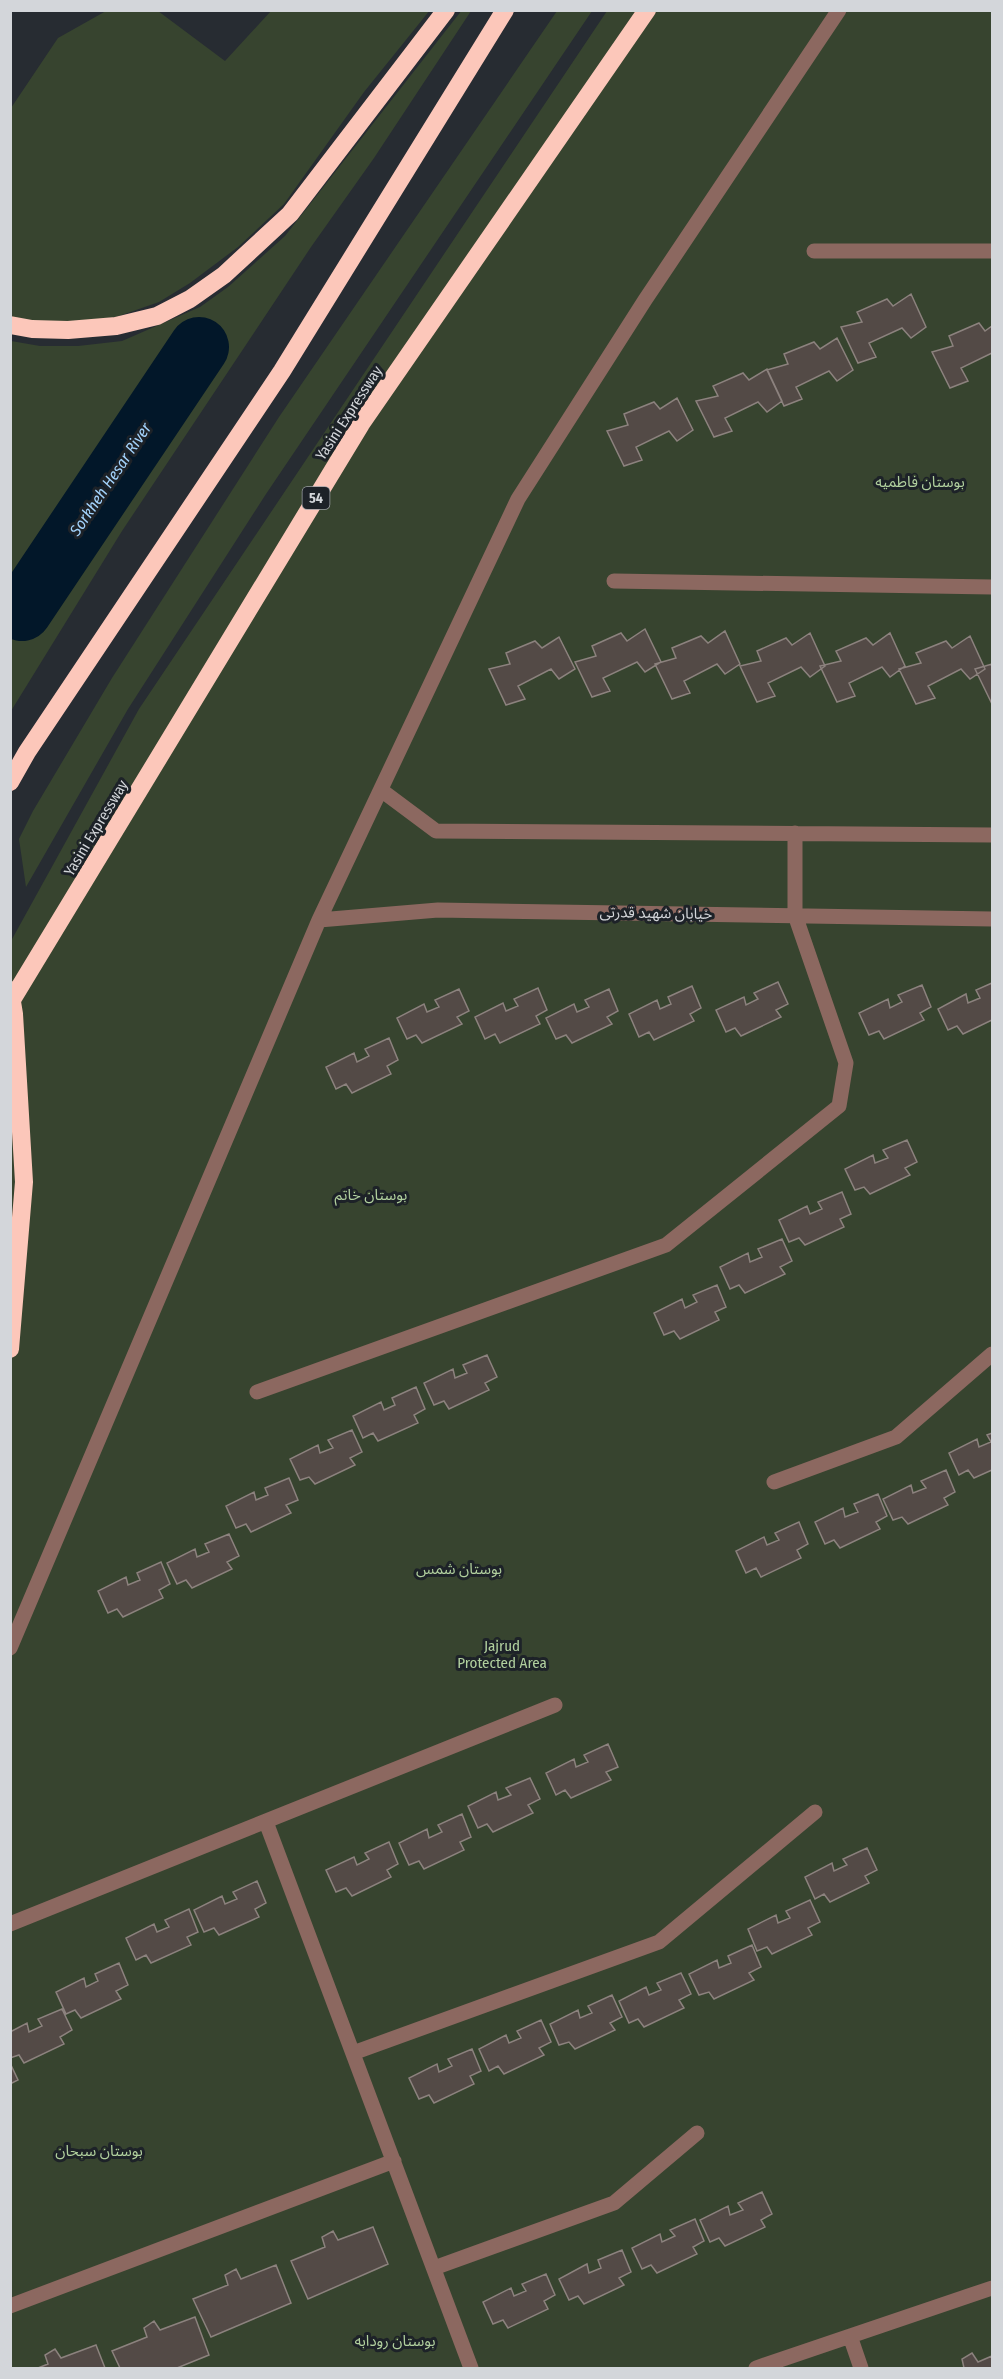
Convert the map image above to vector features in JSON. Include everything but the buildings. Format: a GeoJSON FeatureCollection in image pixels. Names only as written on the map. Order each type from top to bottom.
{"type":"FeatureCollection","features":[{"type":"Feature","properties":{"kind":"highway"},"geometry":{"type":"LineString","coordinates":[[10,326],[68,330],[116,326],[157,316],[190,299],[224,275],[290,214],[446,10]]}},
{"type":"Feature","properties":{"kind":"highway"},"geometry":{"type":"LineString","coordinates":[[10,782],[27,752],[282,370],[505,10]]}},
{"type":"Feature","properties":{"kind":"highway","name":"Yasini Expressway"},"geometry":{"type":"LineString","coordinates":[[10,1003],[361,424],[647,10]]}},
{"type":"Feature","properties":{"kind":"highway"},"geometry":{"type":"LineString","coordinates":[[10,990],[24,1182],[10,1349]]}},
{"type":"Feature","properties":{"kind":"street"},"geometry":{"type":"LineString","coordinates":[[10,1648],[319,921],[518,500],[645,300],[839,10]]}},
{"type":"Feature","properties":{"kind":"street"},"geometry":{"type":"LineString","coordinates":[[814,251],[993,251]]}},
{"type":"Feature","properties":{"kind":"street"},"geometry":{"type":"LineString","coordinates":[[614,581],[993,587]]}},
{"type":"Feature","properties":{"kind":"street"},"geometry":{"type":"LineString","coordinates":[[381,790],[436,831],[993,835]]}},
{"type":"Feature","properties":{"kind":"street"},"geometry":{"type":"LineString","coordinates":[[257,1392],[666,1245],[838,1106],[846,1063],[795,915],[795,833]]}},
{"type":"Feature","properties":{"kind":"street","name":"خیابان شهید قدرتی"},"geometry":{"type":"LineString","coordinates":[[319,921],[438,910],[993,919]]}},
{"type":"Feature","properties":{"kind":"street"},"geometry":{"type":"LineString","coordinates":[[774,1482],[896,1437],[993,1354]]}},
{"type":"Feature","properties":{"kind":"street"},"geometry":{"type":"LineString","coordinates":[[10,1924],[555,1705]]}},
{"type":"Feature","properties":{"kind":"street"},"geometry":{"type":"LineString","coordinates":[[353,2053],[659,1942],[815,1812]]}},
{"type":"Feature","properties":{"kind":"street"},"geometry":{"type":"LineString","coordinates":[[266,1821],[471,2368]]}},
{"type":"Feature","properties":{"kind":"street"},"geometry":{"type":"LineString","coordinates":[[434,2268],[614,2203],[697,2133]]}},
{"type":"Feature","properties":{"kind":"street"},"geometry":{"type":"LineString","coordinates":[[10,2306],[394,2162]]}},
{"type":"Feature","properties":{"kind":"street"},"geometry":{"type":"LineString","coordinates":[[756,2368],[993,2288]]}},
{"type":"Feature","properties":{"kind":"street"},"geometry":{"type":"LineString","coordinates":[[850,2336],[861,2368]]}},
{"type":"Feature","properties":{"kind":"green space"},"geometry":{"type":"Polygon","coordinates":[[[430,10],[364,92],[284,204],[238,247],[190,283],[159,302],[116,317],[78,322],[33,322],[11,317],[11,108],[58,38],[106,11],[158,11],[225,61],[271,11],[430,10]]]}},
{"type":"Feature","properties":{"kind":"green space"},"geometry":{"type":"Polygon","coordinates":[[[462,10],[471,11],[122,531],[11,711],[11,341],[40,346],[78,346],[122,341],[200,307],[228,287],[285,236],[462,10]]]}},
{"type":"Feature","properties":{"kind":"green space"},"geometry":{"type":"Polygon","coordinates":[[[557,11],[592,11],[266,494],[128,709],[26,887],[19,839],[33,811],[112,678],[279,417],[557,11]]]}},
{"type":"Feature","properties":{"kind":"green space","name":"Jajrud Protected Area"},"geometry":{"type":"Polygon","coordinates":[[[607,11],[992,11],[992,2368],[11,2368],[11,941],[139,709],[607,11]]]}},
{"type":"Feature","properties":{"kind":"waterway","name":"Sorkheh Hesar River"},"geometry":{"type":"LineString","coordinates":[[22,611],[199,347]]}},
{"type":"Feature","properties":{"kind":"park label","name":"بوستان فاطمیه"},"geometry":{"type":"Point","coordinates":[920,482]}},
{"type":"Feature","properties":{"kind":"park label","name":"بوستان خاتم"},"geometry":{"type":"Point","coordinates":[371,1195]}},
{"type":"Feature","properties":{"kind":"park label","name":"بوستان شمس"},"geometry":{"type":"Point","coordinates":[459,1569]}},
{"type":"Feature","properties":{"kind":"park label","name":"بوستان سبحان"},"geometry":{"type":"Point","coordinates":[99,2151]}},
{"type":"Feature","properties":{"kind":"park label","name":"بوستان رودابه"},"geometry":{"type":"Point","coordinates":[395,2341]}}]}
